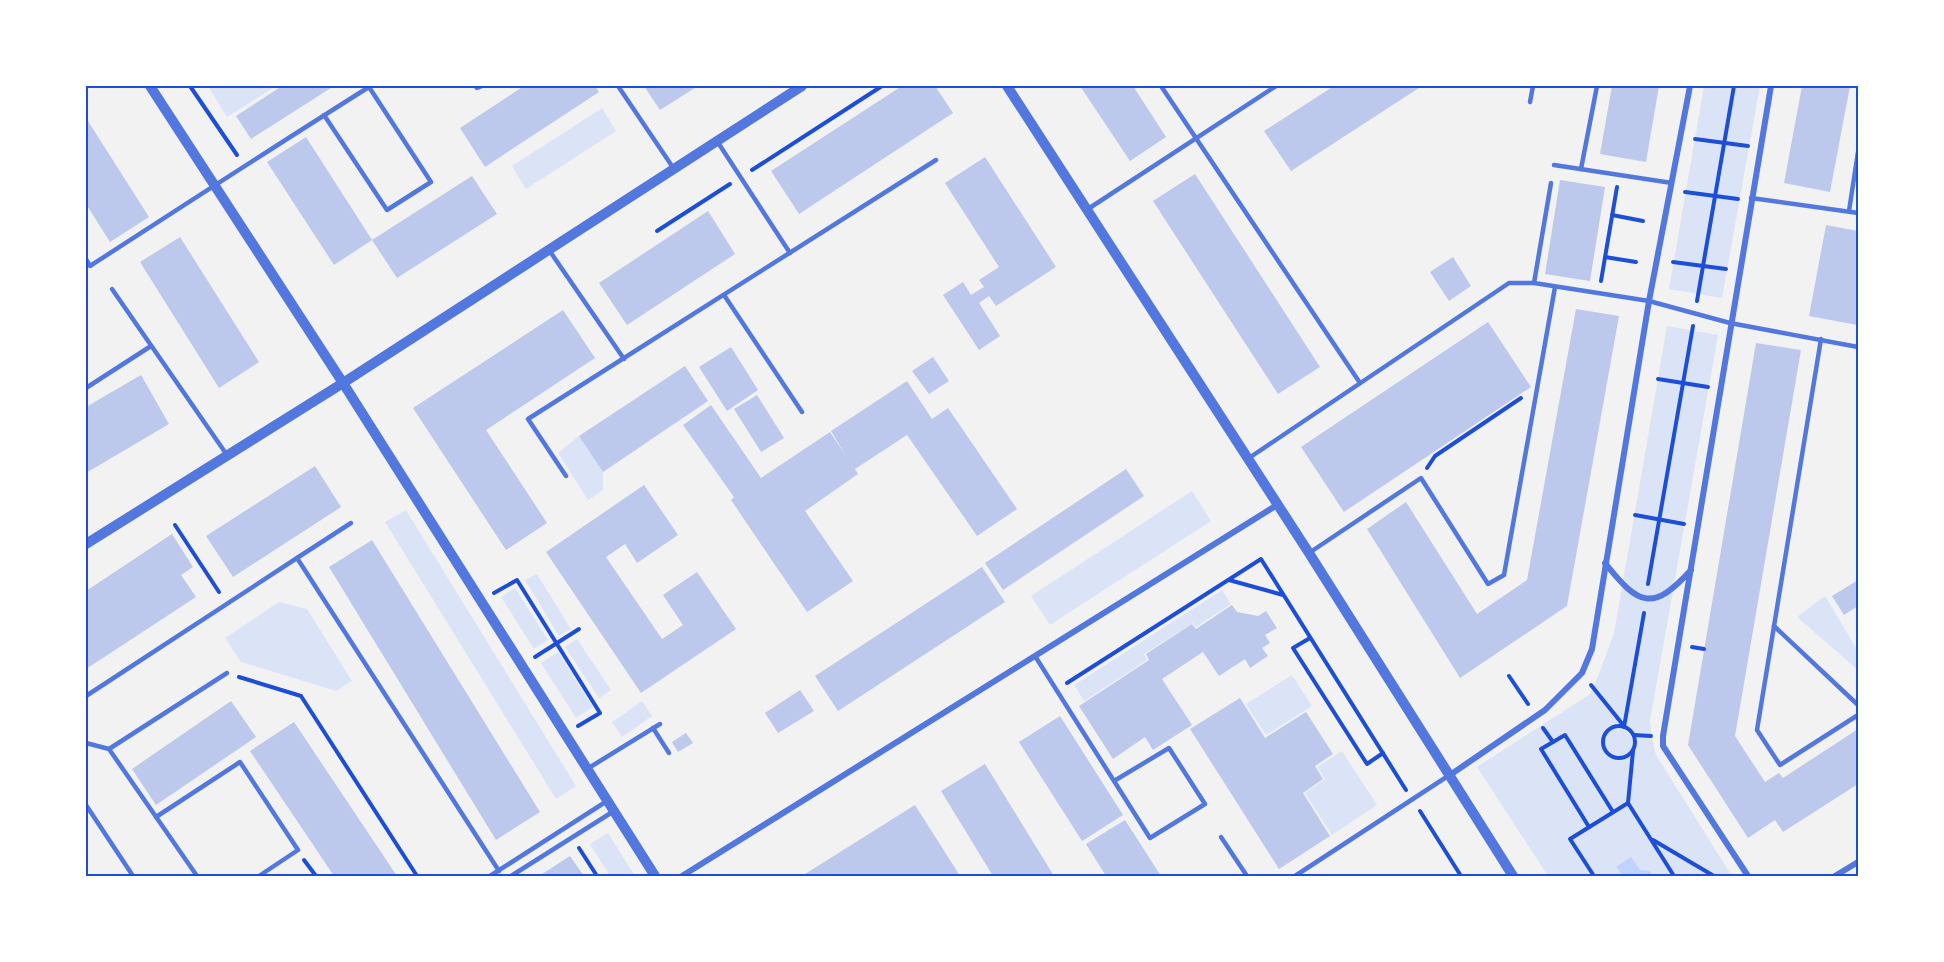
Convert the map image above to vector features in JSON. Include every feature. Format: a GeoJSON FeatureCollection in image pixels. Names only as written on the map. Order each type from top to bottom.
{"type":"FeatureCollection","features":[{"type":"Feature","properties":{"kind":"street"},"geometry":{"type":"LineString","coordinates":[[150,86],[343,383],[655,876]]}},
{"type":"Feature","properties":{"kind":"street"},"geometry":{"type":"LineString","coordinates":[[86,544],[343,383],[802,86]]}},
{"type":"Feature","properties":{"kind":"street"},"geometry":{"type":"LineString","coordinates":[[1007,86],[1309,553],[1513,876]]}},
{"type":"Feature","properties":{"kind":"street"},"geometry":{"type":"LineString","coordinates":[[1450,775],[1545,710],[1582,673],[1592,649],[1649,301],[1690,86]]}},
{"type":"Feature","properties":{"kind":"street"},"geometry":{"type":"LineString","coordinates":[[1748,876],[1663,746],[1771,86]]}},
{"type":"Feature","properties":{"kind":"street"},"geometry":{"type":"LineString","coordinates":[[682,876],[1277,505]]}},
{"type":"Feature","properties":{"kind":"street"},"geometry":{"type":"LineString","coordinates":[[1605,563],[1631,593],[1646,599],[1663,596],[1674,589],[1692,570]]}},
{"type":"Feature","properties":{"kind":"street"},"geometry":{"type":"LineString","coordinates":[[1835,876],[1858,862]]}},
{"type":"Feature","properties":{"kind":"lane"},"geometry":{"type":"LineString","coordinates":[[475,86],[477,88],[482,86]]}},
{"type":"Feature","properties":{"kind":"lane"},"geometry":{"type":"LineString","coordinates":[[618,86],[674,169]]}},
{"type":"Feature","properties":{"kind":"lane"},"geometry":{"type":"LineString","coordinates":[[1161,86],[1360,383]]}},
{"type":"Feature","properties":{"kind":"lane"},"geometry":{"type":"LineString","coordinates":[[1086,211],[1276,86]]}},
{"type":"Feature","properties":{"kind":"lane"},"geometry":{"type":"LineString","coordinates":[[1530,102],[1533,86]]}},
{"type":"Feature","properties":{"kind":"lane"},"geometry":{"type":"LineString","coordinates":[[1581,169],[1597,86]]}},
{"type":"Feature","properties":{"kind":"lane"},"geometry":{"type":"LineString","coordinates":[[86,259],[90,266],[213,185],[244,166],[324,115],[369,87],[431,182],[387,210],[324,115]]}},
{"type":"Feature","properties":{"kind":"lane"},"geometry":{"type":"LineString","coordinates":[[717,141],[790,253]]}},
{"type":"Feature","properties":{"kind":"lane"},"geometry":{"type":"LineString","coordinates":[[1849,212],[1858,152]]}},
{"type":"Feature","properties":{"kind":"lane"},"geometry":{"type":"LineString","coordinates":[[566,476],[528,419],[936,160]]}},
{"type":"Feature","properties":{"kind":"lane"},"geometry":{"type":"LineString","coordinates":[[1554,165],[1672,183]]}},
{"type":"Feature","properties":{"kind":"lane"},"geometry":{"type":"LineString","coordinates":[[1534,283],[1551,183]]}},
{"type":"Feature","properties":{"kind":"lane"},"geometry":{"type":"LineString","coordinates":[[1751,198],[1858,213]]}},
{"type":"Feature","properties":{"kind":"lane"},"geometry":{"type":"LineString","coordinates":[[549,250],[624,359]]}},
{"type":"Feature","properties":{"kind":"lane"},"geometry":{"type":"LineString","coordinates":[[1247,459],[1509,283],[1534,283],[1649,301],[1731,323],[1858,347]]}},
{"type":"Feature","properties":{"kind":"lane"},"geometry":{"type":"LineString","coordinates":[[1309,553],[1421,478],[1488,584],[1504,575],[1555,287]]}},
{"type":"Feature","properties":{"kind":"lane"},"geometry":{"type":"LineString","coordinates":[[112,289],[227,455]]}},
{"type":"Feature","properties":{"kind":"lane"},"geometry":{"type":"LineString","coordinates":[[724,295],[802,412]]}},
{"type":"Feature","properties":{"kind":"lane"},"geometry":{"type":"LineString","coordinates":[[1821,339],[1757,730],[1780,765],[1858,715]]}},
{"type":"Feature","properties":{"kind":"lane"},"geometry":{"type":"LineString","coordinates":[[86,388],[151,346]]}},
{"type":"Feature","properties":{"kind":"lane"},"geometry":{"type":"LineString","coordinates":[[86,696],[351,523]]}},
{"type":"Feature","properties":{"kind":"lane"},"geometry":{"type":"LineString","coordinates":[[297,558],[499,871]]}},
{"type":"Feature","properties":{"kind":"lane"},"geometry":{"type":"LineString","coordinates":[[1774,626],[1858,705]]}},
{"type":"Feature","properties":{"kind":"lane"},"geometry":{"type":"LineString","coordinates":[[1035,656],[1114,782],[1150,838],[1205,804],[1169,748],[1114,782]]}},
{"type":"Feature","properties":{"kind":"lane"},"geometry":{"type":"LineString","coordinates":[[109,749],[227,673]]}},
{"type":"Feature","properties":{"kind":"lane"},"geometry":{"type":"LineString","coordinates":[[587,769],[660,724]]}},
{"type":"Feature","properties":{"kind":"lane"},"geometry":{"type":"LineString","coordinates":[[652,728],[669,753]]}},
{"type":"Feature","properties":{"kind":"lane"},"geometry":{"type":"LineString","coordinates":[[86,742],[109,749],[197,876]]}},
{"type":"Feature","properties":{"kind":"lane"},"geometry":{"type":"LineString","coordinates":[[156,817],[240,762],[298,850],[259,876]]}},
{"type":"Feature","properties":{"kind":"lane"},"geometry":{"type":"LineString","coordinates":[[1294,876],[1450,775]]}},
{"type":"Feature","properties":{"kind":"lane"},"geometry":{"type":"LineString","coordinates":[[490,876],[607,801]]}},
{"type":"Feature","properties":{"kind":"lane"},"geometry":{"type":"LineString","coordinates":[[86,805],[133,876]]}},
{"type":"Feature","properties":{"kind":"lane"},"geometry":{"type":"LineString","coordinates":[[511,876],[614,811]]}},
{"type":"Feature","properties":{"kind":"lane"},"geometry":{"type":"LineString","coordinates":[[1221,837],[1247,876]]}},
{"type":"Feature","properties":{"kind":"path"},"geometry":{"type":"LineString","coordinates":[[190,86],[244,166]]}},
{"type":"Feature","properties":{"kind":"path"},"geometry":{"type":"LineString","coordinates":[[657,231],[882,86]]}},
{"type":"Feature","properties":{"kind":"path"},"geometry":{"type":"LineString","coordinates":[[1624,727],[1734,86]]}},
{"type":"Feature","properties":{"kind":"path"},"geometry":{"type":"LineString","coordinates":[[1695,139],[1748,146]]}},
{"type":"Feature","properties":{"kind":"path"},"geometry":{"type":"LineString","coordinates":[[1598,293],[1619,175]]}},
{"type":"Feature","properties":{"kind":"path"},"geometry":{"type":"LineString","coordinates":[[1685,192],[1738,199]]}},
{"type":"Feature","properties":{"kind":"path"},"geometry":{"type":"LineString","coordinates":[[1612,216],[1643,221]]}},
{"type":"Feature","properties":{"kind":"path"},"geometry":{"type":"LineString","coordinates":[[1605,257],[1636,262]]}},
{"type":"Feature","properties":{"kind":"path"},"geometry":{"type":"LineString","coordinates":[[1673,262],[1726,269]]}},
{"type":"Feature","properties":{"kind":"path"},"geometry":{"type":"LineString","coordinates":[[1658,379],[1709,387]]}},
{"type":"Feature","properties":{"kind":"path"},"geometry":{"type":"LineString","coordinates":[[1421,478],[1436,456],[1537,387]]}},
{"type":"Feature","properties":{"kind":"path"},"geometry":{"type":"LineString","coordinates":[[1635,515],[1685,524]]}},
{"type":"Feature","properties":{"kind":"path"},"geometry":{"type":"LineString","coordinates":[[175,525],[227,603]]}},
{"type":"Feature","properties":{"kind":"path"},"geometry":{"type":"LineString","coordinates":[[1056,689],[1261,559],[1461,876]]}},
{"type":"Feature","properties":{"kind":"path"},"geometry":{"type":"LineString","coordinates":[[481,601],[516,580],[556,643],[600,713],[565,734]]}},
{"type":"Feature","properties":{"kind":"path"},"geometry":{"type":"LineString","coordinates":[[1228,580],[1283,595]]}},
{"type":"Feature","properties":{"kind":"path"},"geometry":{"type":"LineString","coordinates":[[521,665],[579,629]]}},
{"type":"Feature","properties":{"kind":"path"},"geometry":{"type":"LineString","coordinates":[[1311,638],[1293,648],[1367,764],[1383,753]]}},
{"type":"Feature","properties":{"kind":"path"},"geometry":{"type":"LineString","coordinates":[[227,673],[301,696],[417,876]]}},
{"type":"Feature","properties":{"kind":"path"},"geometry":{"type":"LineString","coordinates":[[1582,673],[1624,727],[1634,735],[1635,746],[1628,803],[1674,876]]}},
{"type":"Feature","properties":{"kind":"path"},"geometry":{"type":"LineString","coordinates":[[1624,727],[1616,726],[1606,731],[1602,741],[1603,747],[1609,755],[1619,758],[1633,751]]}},
{"type":"Feature","properties":{"kind":"path"},"geometry":{"type":"LineString","coordinates":[[1589,827],[1541,750],[1565,735],[1613,812]]}},
{"type":"Feature","properties":{"kind":"path"},"geometry":{"type":"LineString","coordinates":[[1591,876],[1570,839],[1628,803]]}},
{"type":"Feature","properties":{"kind":"path"},"geometry":{"type":"LineString","coordinates":[[573,837],[597,876]]}},
{"type":"Feature","properties":{"kind":"path"},"geometry":{"type":"LineString","coordinates":[[1650,838],[1714,876]]}},
{"type":"Feature","properties":{"kind":"shaded area"},"geometry":{"type":"Polygon","coordinates":[[[208,86],[276,86],[227,117],[208,86]]]}},
{"type":"Feature","properties":{"kind":"shaded area"},"geometry":{"type":"Polygon","coordinates":[[[1704,86],[1760,86],[1722,298],[1669,289],[1704,86]]]}},
{"type":"Feature","properties":{"kind":"shaded area"},"geometry":{"type":"Polygon","coordinates":[[[602,108],[616,131],[526,189],[512,166],[602,108]]]}},
{"type":"Feature","properties":{"kind":"shaded area"},"geometry":{"type":"Polygon","coordinates":[[[1667,326],[1718,335],[1650,721],[1652,739],[1656,755],[1732,876],[1548,876],[1477,767],[1590,694],[1599,674],[1614,633],[1667,326]]]}},
{"type":"Feature","properties":{"kind":"shaded area"},"geometry":{"type":"Polygon","coordinates":[[[579,436],[603,472],[603,490],[588,500],[558,453],[579,436]]]}},
{"type":"Feature","properties":{"kind":"shaded area"},"geometry":{"type":"Polygon","coordinates":[[[1192,491],[1211,521],[1050,625],[1031,596],[1192,491]]]}},
{"type":"Feature","properties":{"kind":"shaded area"},"geometry":{"type":"Polygon","coordinates":[[[406,510],[576,786],[556,799],[385,522],[406,510]]]}},
{"type":"Feature","properties":{"kind":"shaded area"},"geometry":{"type":"Polygon","coordinates":[[[537,574],[571,629],[559,636],[525,580],[537,574]]]}},
{"type":"Feature","properties":{"kind":"shaded area"},"geometry":{"type":"Polygon","coordinates":[[[515,588],[548,640],[534,649],[501,597],[515,588]]]}},
{"type":"Feature","properties":{"kind":"shaded area"},"geometry":{"type":"Polygon","coordinates":[[[1222,590],[1231,604],[1196,627],[1193,623],[1144,654],[1147,660],[1084,701],[1074,685],[1222,590]]]}},
{"type":"Feature","properties":{"kind":"shaded area"},"geometry":{"type":"Polygon","coordinates":[[[1825,596],[1858,651],[1858,670],[1797,617],[1825,596]]]}},
{"type":"Feature","properties":{"kind":"shaded area"},"geometry":{"type":"Polygon","coordinates":[[[279,602],[307,609],[352,681],[336,691],[241,662],[225,638],[279,602]]]}},
{"type":"Feature","properties":{"kind":"shaded area"},"geometry":{"type":"Polygon","coordinates":[[[577,639],[611,690],[599,698],[565,647],[577,639]]]}},
{"type":"Feature","properties":{"kind":"shaded area"},"geometry":{"type":"Polygon","coordinates":[[[558,652],[593,707],[576,718],[541,663],[558,652]]]}},
{"type":"Feature","properties":{"kind":"shaded area"},"geometry":{"type":"Polygon","coordinates":[[[1292,675],[1312,706],[1266,735],[1246,704],[1292,675]]]}},
{"type":"Feature","properties":{"kind":"shaded area"},"geometry":{"type":"Polygon","coordinates":[[[642,701],[652,716],[622,737],[612,722],[642,701]]]}},
{"type":"Feature","properties":{"kind":"shaded area"},"geometry":{"type":"Polygon","coordinates":[[[1342,751],[1377,805],[1332,835],[1305,793],[1325,779],[1317,767],[1342,751]]]}},
{"type":"Feature","properties":{"kind":"shaded area"},"geometry":{"type":"Polygon","coordinates":[[[608,833],[635,876],[610,876],[590,844],[608,833]]]}},
{"type":"Feature","properties":{"kind":"water"},"geometry":{"type":"Polygon","coordinates":[[[1631,857],[1640,870],[1649,871],[1655,876],[1623,876],[1616,867],[1631,857]]]}},
{"type":"Feature","properties":{"kind":"building"},"geometry":{"type":"Polygon","coordinates":[[[282,86],[334,86],[251,139],[236,116],[282,86]]]}},
{"type":"Feature","properties":{"kind":"building"},"geometry":{"type":"Polygon","coordinates":[[[524,86],[595,86],[599,92],[485,167],[460,128],[524,86]]]}},
{"type":"Feature","properties":{"kind":"building"},"geometry":{"type":"Polygon","coordinates":[[[644,86],[698,86],[660,110],[644,86]]]}},
{"type":"Feature","properties":{"kind":"building"},"geometry":{"type":"Polygon","coordinates":[[[902,86],[935,86],[953,113],[799,214],[771,171],[902,86]]]}},
{"type":"Feature","properties":{"kind":"building"},"geometry":{"type":"Polygon","coordinates":[[[1080,86],[1133,86],[1166,137],[1130,161],[1080,86]]]}},
{"type":"Feature","properties":{"kind":"building"},"geometry":{"type":"Polygon","coordinates":[[[1334,86],[1422,86],[1291,171],[1264,131],[1334,86]]]}},
{"type":"Feature","properties":{"kind":"building"},"geometry":{"type":"Polygon","coordinates":[[[1612,86],[1659,86],[1646,162],[1600,154],[1612,86]]]}},
{"type":"Feature","properties":{"kind":"building"},"geometry":{"type":"Polygon","coordinates":[[[1802,86],[1850,86],[1830,192],[1784,183],[1802,86]]]}},
{"type":"Feature","properties":{"kind":"building"},"geometry":{"type":"Polygon","coordinates":[[[86,118],[149,217],[110,242],[86,204],[86,118]]]}},
{"type":"Feature","properties":{"kind":"building"},"geometry":{"type":"Polygon","coordinates":[[[306,137],[372,240],[334,265],[267,162],[306,137]]]}},
{"type":"Feature","properties":{"kind":"building"},"geometry":{"type":"Polygon","coordinates":[[[985,157],[1056,267],[996,306],[989,296],[979,303],[1000,336],[979,350],[943,295],[963,282],[971,295],[984,287],[979,280],[999,267],[945,183],[985,157]]]}},
{"type":"Feature","properties":{"kind":"building"},"geometry":{"type":"Polygon","coordinates":[[[1195,174],[1320,367],[1278,394],[1153,201],[1195,174]]]}},
{"type":"Feature","properties":{"kind":"building"},"geometry":{"type":"Polygon","coordinates":[[[472,176],[497,214],[397,278],[372,240],[472,176]]]}},
{"type":"Feature","properties":{"kind":"building"},"geometry":{"type":"Polygon","coordinates":[[[1560,180],[1605,187],[1590,281],[1545,274],[1560,180]]]}},
{"type":"Feature","properties":{"kind":"building"},"geometry":{"type":"Polygon","coordinates":[[[708,211],[735,254],[627,325],[599,283],[708,211]]]}},
{"type":"Feature","properties":{"kind":"building"},"geometry":{"type":"Polygon","coordinates":[[[1826,225],[1858,231],[1857,325],[1809,316],[1826,225]]]}},
{"type":"Feature","properties":{"kind":"building"},"geometry":{"type":"Polygon","coordinates":[[[180,237],[259,362],[219,388],[140,262],[180,237]]]}},
{"type":"Feature","properties":{"kind":"building"},"geometry":{"type":"Polygon","coordinates":[[[1453,257],[1471,286],[1449,301],[1430,272],[1453,257]]]}},
{"type":"Feature","properties":{"kind":"building"},"geometry":{"type":"Polygon","coordinates":[[[1576,309],[1619,316],[1567,606],[1460,678],[1367,529],[1406,502],[1477,614],[1527,580],[1576,309]]]}},
{"type":"Feature","properties":{"kind":"building"},"geometry":{"type":"Polygon","coordinates":[[[563,310],[595,358],[486,430],[547,523],[506,550],[413,408],[563,310]]]}},
{"type":"Feature","properties":{"kind":"building"},"geometry":{"type":"Polygon","coordinates":[[[1488,322],[1531,387],[1344,512],[1301,447],[1488,322]]]}},
{"type":"Feature","properties":{"kind":"building"},"geometry":{"type":"Polygon","coordinates":[[[1756,343],[1801,350],[1735,736],[1765,782],[1779,773],[1783,778],[1858,729],[1858,784],[1783,832],[1775,820],[1748,838],[1688,745],[1756,343]]]}},
{"type":"Feature","properties":{"kind":"building"},"geometry":{"type":"Polygon","coordinates":[[[731,347],[758,390],[727,411],[699,367],[731,347]]]}},
{"type":"Feature","properties":{"kind":"building"},"geometry":{"type":"Polygon","coordinates":[[[933,357],[949,381],[929,394],[912,371],[933,357]]]}},
{"type":"Feature","properties":{"kind":"building"},"geometry":{"type":"Polygon","coordinates":[[[685,366],[708,401],[603,472],[579,436],[685,366]]]}},
{"type":"Feature","properties":{"kind":"building"},"geometry":{"type":"Polygon","coordinates":[[[141,375],[169,424],[86,473],[86,407],[141,375]]]}},
{"type":"Feature","properties":{"kind":"building"},"geometry":{"type":"Polygon","coordinates":[[[907,381],[932,419],[948,408],[1017,509],[977,536],[907,435],[855,469],[858,474],[805,511],[853,581],[807,612],[731,500],[734,497],[683,425],[711,405],[761,478],[830,432],[846,456],[831,431],[907,381]]]}},
{"type":"Feature","properties":{"kind":"building"},"geometry":{"type":"Polygon","coordinates":[[[757,395],[784,438],[761,452],[734,409],[757,395]]]}},
{"type":"Feature","properties":{"kind":"building"},"geometry":{"type":"Polygon","coordinates":[[[315,466],[341,507],[233,577],[206,536],[315,466]]]}},
{"type":"Feature","properties":{"kind":"building"},"geometry":{"type":"Polygon","coordinates":[[[1126,469],[1144,496],[1003,590],[985,563],[1126,469]]]}},
{"type":"Feature","properties":{"kind":"building"},"geometry":{"type":"Polygon","coordinates":[[[644,485],[678,535],[637,563],[625,544],[606,557],[662,639],[683,625],[663,595],[697,572],[736,629],[641,693],[546,552],[644,485]]]}},
{"type":"Feature","properties":{"kind":"building"},"geometry":{"type":"Polygon","coordinates":[[[172,534],[193,567],[181,575],[196,597],[86,669],[86,591],[172,534]]]}},
{"type":"Feature","properties":{"kind":"building"},"geometry":{"type":"Polygon","coordinates":[[[372,540],[540,812],[496,840],[329,567],[372,540]]]}},
{"type":"Feature","properties":{"kind":"building"},"geometry":{"type":"Polygon","coordinates":[[[982,567],[1005,602],[838,711],[815,676],[982,567]]]}},
{"type":"Feature","properties":{"kind":"building"},"geometry":{"type":"Polygon","coordinates":[[[1858,580],[1858,606],[1844,615],[1832,596],[1858,580]]]}},
{"type":"Feature","properties":{"kind":"building"},"geometry":{"type":"Polygon","coordinates":[[[1232,605],[1237,612],[1258,616],[1266,611],[1277,628],[1265,635],[1270,643],[1262,648],[1268,656],[1250,668],[1245,659],[1219,676],[1203,652],[1162,679],[1192,725],[1153,750],[1145,737],[1113,759],[1079,706],[1149,660],[1146,654],[1192,624],[1196,629],[1232,605]]]}},
{"type":"Feature","properties":{"kind":"building"},"geometry":{"type":"Polygon","coordinates":[[[800,690],[814,711],[778,733],[765,713],[800,690]]]}},
{"type":"Feature","properties":{"kind":"building"},"geometry":{"type":"Polygon","coordinates":[[[1240,698],[1265,738],[1306,712],[1333,754],[1315,766],[1323,779],[1303,793],[1330,836],[1279,869],[1190,729],[1240,698]]]}},
{"type":"Feature","properties":{"kind":"building"},"geometry":{"type":"Polygon","coordinates":[[[231,701],[256,737],[156,805],[132,769],[231,701]]]}},
{"type":"Feature","properties":{"kind":"building"},"geometry":{"type":"Polygon","coordinates":[[[1060,716],[1123,815],[1082,841],[1019,742],[1060,716]]]}},
{"type":"Feature","properties":{"kind":"building"},"geometry":{"type":"Polygon","coordinates":[[[294,722],[397,876],[334,876],[250,751],[294,722]]]}},
{"type":"Feature","properties":{"kind":"building"},"geometry":{"type":"Polygon","coordinates":[[[686,733],[693,743],[678,752],[672,742],[686,733]]]}},
{"type":"Feature","properties":{"kind":"building"},"geometry":{"type":"Polygon","coordinates":[[[985,764],[1054,876],[993,876],[941,791],[985,764]]]}},
{"type":"Feature","properties":{"kind":"building"},"geometry":{"type":"Polygon","coordinates":[[[915,805],[960,876],[807,876],[805,874],[915,805]]]}},
{"type":"Feature","properties":{"kind":"building"},"geometry":{"type":"Polygon","coordinates":[[[1125,820],[1161,876],[1106,876],[1086,844],[1125,820]]]}},
{"type":"Feature","properties":{"kind":"building"},"geometry":{"type":"Polygon","coordinates":[[[570,856],[584,876],[539,876],[570,856]]]}}]}
